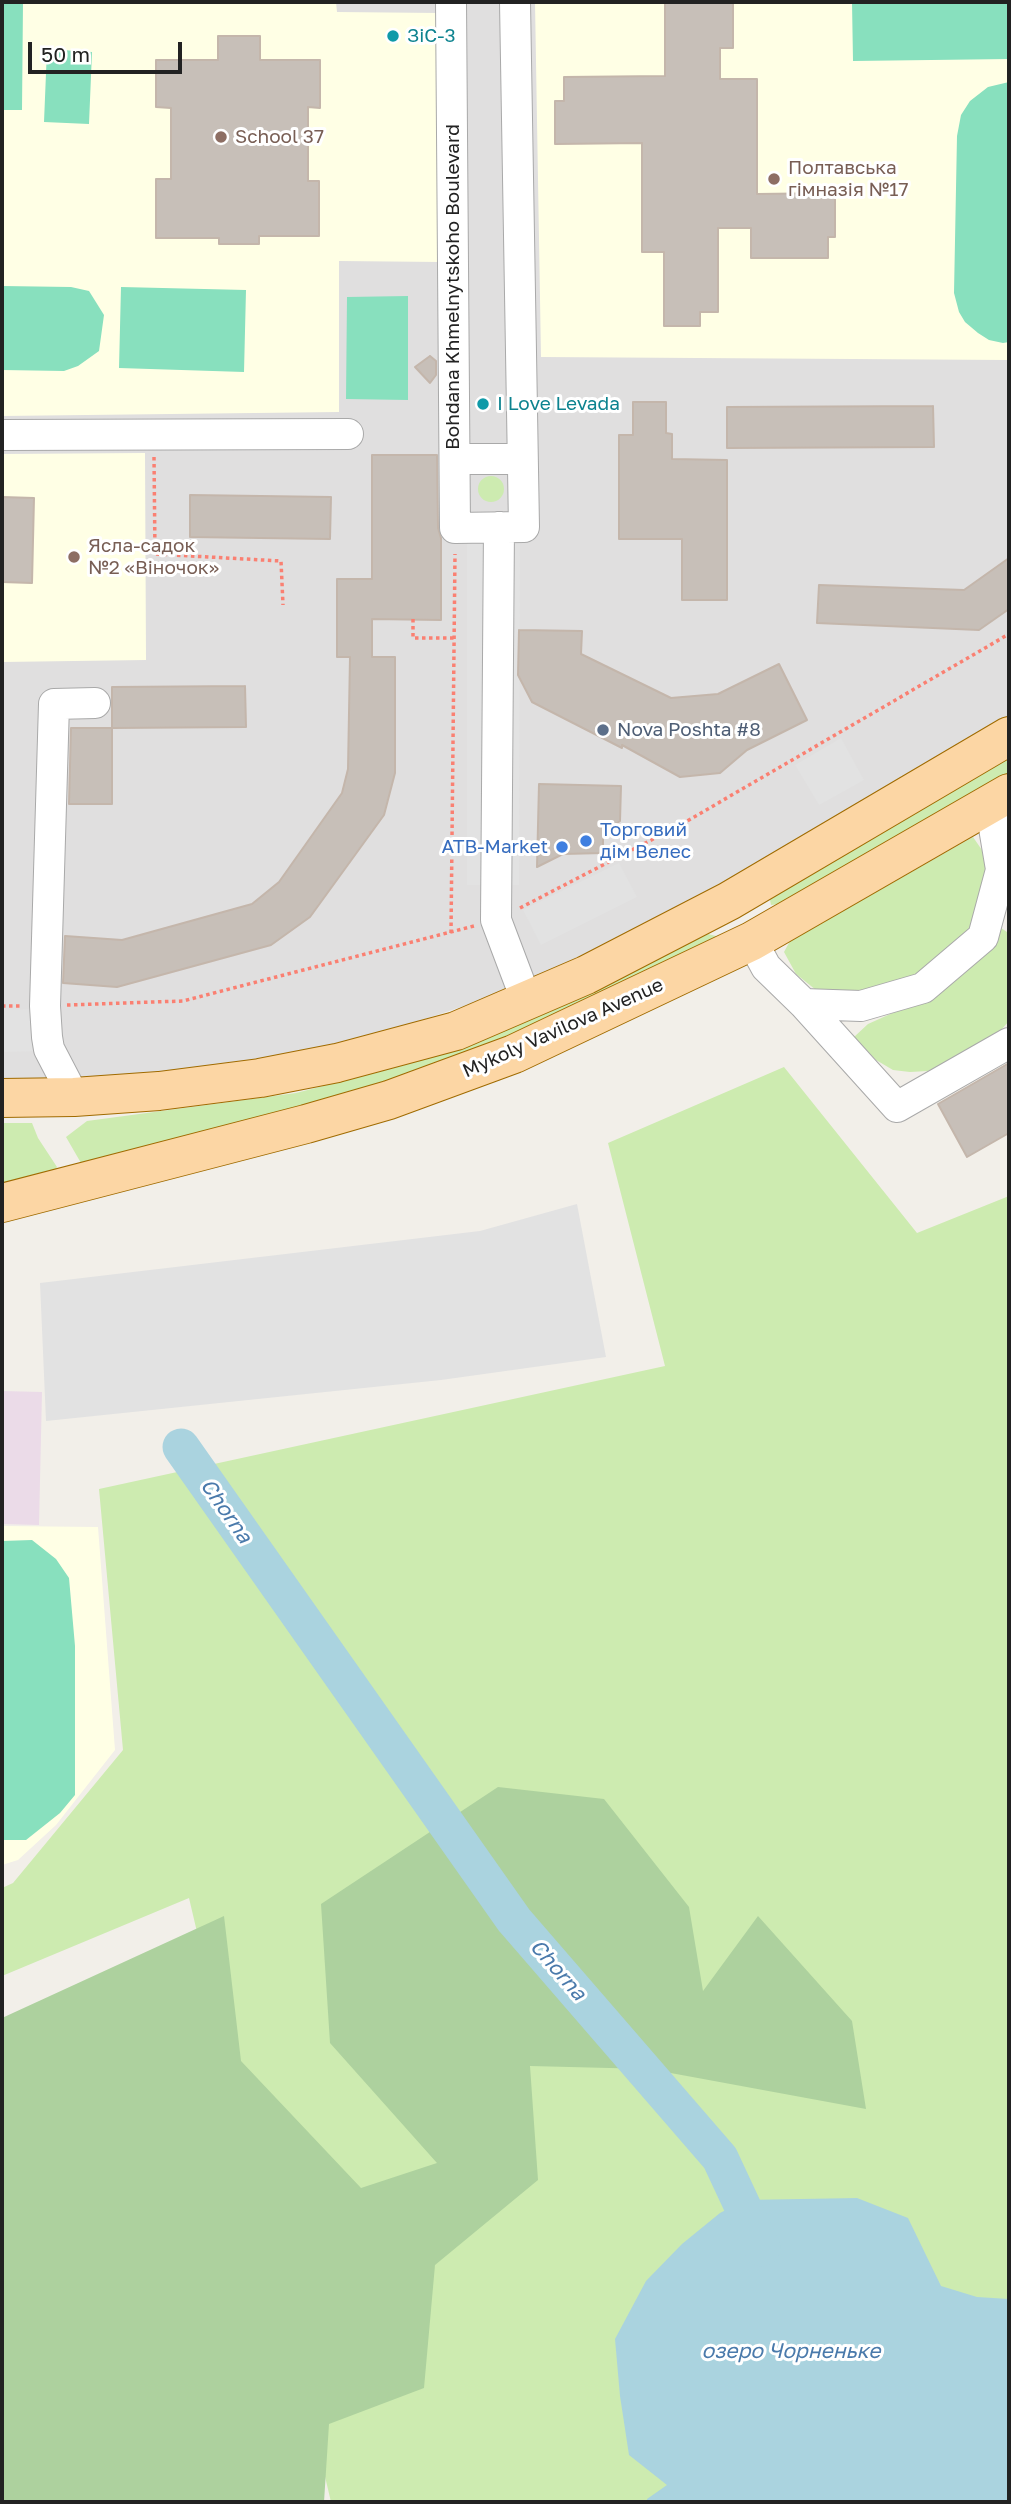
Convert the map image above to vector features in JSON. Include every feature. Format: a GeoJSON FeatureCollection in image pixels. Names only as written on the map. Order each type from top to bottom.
{"type":"FeatureCollection","features":[{"type":"Feature","properties":{"kind":"main road","name":"Mykoly Vavilova Avenue"},"geometry":{"type":"LineString","coordinates":[[2,1098],[74,1097],[159,1091],[260,1079],[338,1063],[456,1031],[586,975],[729,901],[1009,736]]}},
{"type":"Feature","properties":{"kind":"main road","name":"Mykoly Vavilova Avenue"},"geometry":{"type":"LineString","coordinates":[[2,1203],[244,1142],[401,1096],[514,1054],[752,942],[1000,799]]}},
{"type":"Feature","properties":{"kind":"main road"},"geometry":{"type":"LineString","coordinates":[[729,901],[752,942]]}},
{"type":"Feature","properties":{"kind":"street","name":"Bohdana Khmelnytskoho Boulevard"},"geometry":{"type":"LineString","coordinates":[[451,2],[455,528]]}},
{"type":"Feature","properties":{"kind":"street"},"geometry":{"type":"LineString","coordinates":[[455,528],[524,527],[515,2]]}},
{"type":"Feature","properties":{"kind":"street"},"geometry":{"type":"LineString","coordinates":[[2,435],[348,434]]}},
{"type":"Feature","properties":{"kind":"street"},"geometry":{"type":"LineString","coordinates":[[454,459],[522,459]]}},
{"type":"Feature","properties":{"kind":"street"},"geometry":{"type":"LineString","coordinates":[[499,527],[496,920],[527,1002]]}},
{"type":"Feature","properties":{"kind":"street"},"geometry":{"type":"LineString","coordinates":[[74,1097],[49,1049],[45,1006],[54,704],[95,703]]}},
{"type":"Feature","properties":{"kind":"street"},"geometry":{"type":"LineString","coordinates":[[1000,799],[1002,870],[1009,915]]}},
{"type":"Feature","properties":{"kind":"street"},"geometry":{"type":"LineString","coordinates":[[804,1004],[861,1006],[923,988],[983,937],[1002,870]]}},
{"type":"Feature","properties":{"kind":"street"},"geometry":{"type":"LineString","coordinates":[[752,942],[766,967],[804,1004],[897,1107],[1009,1043]]}},
{"type":"Feature","properties":{"kind":"path"},"geometry":{"type":"LineString","coordinates":[[153,434],[155,554],[281,561],[283,605]]}},
{"type":"Feature","properties":{"kind":"path"},"geometry":{"type":"LineString","coordinates":[[452,933],[455,528]]}},
{"type":"Feature","properties":{"kind":"path"},"geometry":{"type":"LineString","coordinates":[[413,619],[413,638],[454,638]]}},
{"type":"Feature","properties":{"kind":"path"},"geometry":{"type":"LineString","coordinates":[[2,1006],[183,1001],[496,920],[682,824],[1009,634]]}},
{"type":"Feature","properties":{"kind":"shaded area"},"geometry":{"type":"Polygon","coordinates":[[[2,2],[1009,2],[1009,717],[816,832],[602,947],[488,998],[338,1048],[157,1073],[2,1082],[2,2]]]}},
{"type":"Feature","properties":{"kind":"shaded area","name":"School 37"},"geometry":{"type":"Polygon","coordinates":[[[2,2],[336,2],[337,12],[439,13],[441,262],[339,261],[339,412],[2,416],[2,2]]]}},
{"type":"Feature","properties":{"kind":"shaded area","name":"Полтавська гімназія №17"},"geometry":{"type":"Polygon","coordinates":[[[535,2],[1009,2],[1009,360],[541,357],[535,2]]]}},
{"type":"Feature","properties":{"kind":"shaded area","name":"Ясла-садок №2 «Віночок»"},"geometry":{"type":"Polygon","coordinates":[[[145,453],[146,660],[2,662],[2,454],[145,453]]]}},
{"type":"Feature","properties":{"kind":"shaded area"},"geometry":{"type":"Polygon","coordinates":[[[467,531],[520,531],[519,885],[467,885],[467,531]]]}},
{"type":"Feature","properties":{"kind":"shaded area"},"geometry":{"type":"Polygon","coordinates":[[[841,738],[864,780],[819,805],[795,765],[841,738]]]}},
{"type":"Feature","properties":{"kind":"shaded area"},"geometry":{"type":"Polygon","coordinates":[[[619,863],[637,897],[541,945],[523,910],[619,863]]]}},
{"type":"Feature","properties":{"kind":"shaded area"},"geometry":{"type":"Polygon","coordinates":[[[40,1009],[41,1051],[2,1052],[2,1010],[40,1009]]]}},
{"type":"Feature","properties":{"kind":"shaded area"},"geometry":{"type":"Polygon","coordinates":[[[577,1204],[606,1357],[441,1380],[46,1421],[40,1283],[480,1231],[577,1204]]]}},
{"type":"Feature","properties":{"kind":"shaded area"},"geometry":{"type":"Polygon","coordinates":[[[2,1391],[42,1392],[39,1525],[2,1524],[2,1391]]]}},
{"type":"Feature","properties":{"kind":"shaded area"},"geometry":{"type":"Polygon","coordinates":[[[2,1526],[98,1527],[115,1750],[56,1825],[18,1860],[2,1865],[2,1526]]]}},
{"type":"Feature","properties":{"kind":"green space"},"geometry":{"type":"Polygon","coordinates":[[[2,2],[23,2],[22,110],[2,110],[2,2]]]}},
{"type":"Feature","properties":{"kind":"green space"},"geometry":{"type":"Polygon","coordinates":[[[852,2],[1009,2],[1009,59],[853,61],[852,2]]]}},
{"type":"Feature","properties":{"kind":"green space"},"geometry":{"type":"Polygon","coordinates":[[[47,49],[92,52],[89,124],[44,122],[47,49]]]}},
{"type":"Feature","properties":{"kind":"green space"},"geometry":{"type":"Polygon","coordinates":[[[1009,82],[1009,342],[1003,343],[989,340],[965,322],[954,293],[957,136],[961,115],[970,101],[988,87],[1009,82]]]}},
{"type":"Feature","properties":{"kind":"green space"},"geometry":{"type":"Polygon","coordinates":[[[2,286],[71,287],[89,291],[104,315],[99,351],[78,366],[64,371],[2,370],[2,286]]]}},
{"type":"Feature","properties":{"kind":"green space"},"geometry":{"type":"Polygon","coordinates":[[[121,287],[246,290],[244,372],[119,368],[121,287]]]}},
{"type":"Feature","properties":{"kind":"green space"},"geometry":{"type":"Polygon","coordinates":[[[408,296],[408,400],[346,399],[347,297],[408,296]]]}},
{"type":"Feature","properties":{"kind":"green space"},"geometry":{"type":"Polygon","coordinates":[[[491,476],[500,480],[504,489],[500,498],[491,502],[482,498],[478,489],[482,480],[491,476]]]}},
{"type":"Feature","properties":{"kind":"green space"},"geometry":{"type":"Polygon","coordinates":[[[1009,755],[1009,775],[780,904],[771,905],[770,900],[787,886],[1009,755]]]}},
{"type":"Feature","properties":{"kind":"green space"},"geometry":{"type":"Polygon","coordinates":[[[973,837],[984,853],[991,877],[985,902],[963,941],[940,964],[880,992],[837,994],[816,990],[796,974],[784,952],[790,941],[973,837]]]}},
{"type":"Feature","properties":{"kind":"green space"},"geometry":{"type":"Polygon","coordinates":[[[1001,928],[1007,932],[1009,941],[1009,1021],[996,1036],[928,1071],[910,1072],[893,1070],[876,1060],[854,1037],[868,1024],[935,994],[966,971],[1001,928]]]}},
{"type":"Feature","properties":{"kind":"green space"},"geometry":{"type":"Polygon","coordinates":[[[708,934],[716,936],[716,941],[586,1006],[408,1074],[267,1116],[81,1163],[66,1137],[87,1121],[296,1093],[408,1064],[506,1028],[708,934]]]}},
{"type":"Feature","properties":{"kind":"green space"},"geometry":{"type":"Polygon","coordinates":[[[784,1067],[917,1233],[1009,1196],[1009,2502],[331,2502],[189,1898],[2,1976],[2,1888],[13,1883],[123,1750],[99,1489],[665,1366],[608,1143],[784,1067]]]}},
{"type":"Feature","properties":{"kind":"green space"},"geometry":{"type":"Polygon","coordinates":[[[2,1123],[32,1123],[38,1138],[57,1167],[54,1172],[2,1184],[2,1123]]]}},
{"type":"Feature","properties":{"kind":"green space"},"geometry":{"type":"Polygon","coordinates":[[[32,1540],[56,1559],[69,1578],[75,1646],[75,1795],[60,1813],[26,1840],[2,1840],[2,1541],[32,1540]]]}},
{"type":"Feature","properties":{"kind":"green space"},"geometry":{"type":"Polygon","coordinates":[[[498,1787],[604,1799],[689,1907],[703,1991],[758,1916],[852,2021],[866,2109],[649,2069],[530,2066],[538,2180],[435,2265],[424,2388],[329,2424],[324,2502],[2,2502],[2,2018],[224,1916],[241,2061],[361,2188],[437,2163],[330,2043],[321,1904],[498,1787]]]}},
{"type":"Feature","properties":{"kind":"water","name":"озеро Чорненьке"},"geometry":{"type":"Polygon","coordinates":[[[857,2198],[908,2218],[941,2286],[977,2297],[1009,2299],[1009,2502],[647,2502],[647,2499],[667,2485],[629,2455],[615,2339],[646,2281],[682,2244],[720,2213],[745,2200],[857,2198]]]}},
{"type":"Feature","properties":{"kind":"building","name":"Полтавська гімназія №17"},"geometry":{"type":"Polygon","coordinates":[[[665,2],[733,2],[733,48],[720,48],[720,79],[757,79],[757,194],[835,193],[835,237],[828,237],[828,258],[751,258],[751,228],[718,228],[718,312],[700,312],[700,326],[664,326],[664,252],[642,252],[642,143],[555,144],[555,101],[564,101],[564,77],[665,76],[665,2]]]}},
{"type":"Feature","properties":{"kind":"building"},"geometry":{"type":"Polygon","coordinates":[[[218,36],[260,36],[260,60],[320,60],[320,108],[308,107],[308,181],[319,181],[319,236],[259,236],[259,244],[219,244],[219,238],[156,238],[156,179],[171,179],[171,108],[156,107],[156,60],[218,60],[218,36]]]}},
{"type":"Feature","properties":{"kind":"building"},"geometry":{"type":"Polygon","coordinates":[[[430,356],[436,361],[436,375],[430,383],[415,367],[430,356]]]}},
{"type":"Feature","properties":{"kind":"building"},"geometry":{"type":"Polygon","coordinates":[[[633,402],[666,402],[666,433],[672,434],[672,459],[727,460],[727,600],[682,600],[682,539],[619,539],[619,435],[633,435],[633,402]]]}},
{"type":"Feature","properties":{"kind":"building"},"geometry":{"type":"Polygon","coordinates":[[[933,406],[934,447],[727,448],[727,407],[933,406]]]}},
{"type":"Feature","properties":{"kind":"building"},"geometry":{"type":"Polygon","coordinates":[[[372,455],[437,455],[438,528],[441,538],[441,620],[372,619],[372,657],[395,657],[395,773],[384,815],[310,917],[271,945],[117,987],[63,983],[65,936],[122,940],[252,904],[279,882],[342,793],[348,769],[350,657],[337,657],[337,579],[372,579],[372,455]]]}},
{"type":"Feature","properties":{"kind":"building"},"geometry":{"type":"Polygon","coordinates":[[[190,495],[331,497],[330,539],[190,537],[190,495]]]}},
{"type":"Feature","properties":{"kind":"building"},"geometry":{"type":"Polygon","coordinates":[[[2,497],[34,498],[32,583],[2,582],[2,497]]]}},
{"type":"Feature","properties":{"kind":"building"},"geometry":{"type":"Polygon","coordinates":[[[1009,558],[1009,609],[979,630],[817,623],[819,585],[964,590],[1009,558]]]}},
{"type":"Feature","properties":{"kind":"building"},"geometry":{"type":"Polygon","coordinates":[[[519,630],[582,631],[581,654],[671,698],[718,694],[779,664],[807,720],[747,750],[720,773],[680,777],[622,745],[622,748],[532,702],[518,675],[519,630]]]}},
{"type":"Feature","properties":{"kind":"building"},"geometry":{"type":"Polygon","coordinates":[[[245,686],[246,727],[112,728],[112,687],[245,686]]]}},
{"type":"Feature","properties":{"kind":"building"},"geometry":{"type":"Polygon","coordinates":[[[71,728],[112,728],[112,804],[69,804],[71,728]]]}},
{"type":"Feature","properties":{"kind":"building"},"geometry":{"type":"Polygon","coordinates":[[[539,784],[621,786],[620,821],[603,833],[603,853],[563,854],[537,867],[539,784]]]}},
{"type":"Feature","properties":{"kind":"building"},"geometry":{"type":"Polygon","coordinates":[[[1009,1063],[1009,1133],[967,1157],[938,1104],[1009,1063]]]}},
{"type":"Feature","properties":{"kind":"waterway","name":"Chorna"},"geometry":{"type":"LineString","coordinates":[[181,1447],[514,1920],[720,2158],[762,2248]]}},
{"type":"Feature","properties":{"kind":"place","name":"ЗіС-3"},"geometry":{"type":"Point","coordinates":[393,36]}},
{"type":"Feature","properties":{"kind":"place","name":"School 37"},"geometry":{"type":"Point","coordinates":[221,137]}},
{"type":"Feature","properties":{"kind":"place","name":"Полтавська гімназія №17"},"geometry":{"type":"Point","coordinates":[774,179]}},
{"type":"Feature","properties":{"kind":"place","name":"I Love Levada"},"geometry":{"type":"Point","coordinates":[483,404]}},
{"type":"Feature","properties":{"kind":"place","name":"Ясла-садок №2 «Віночок»"},"geometry":{"type":"Point","coordinates":[74,557]}},
{"type":"Feature","properties":{"kind":"place","name":"Nova Poshta #8"},"geometry":{"type":"Point","coordinates":[603,730]}},
{"type":"Feature","properties":{"kind":"place","name":"Торговий дім Велес"},"geometry":{"type":"Point","coordinates":[586,841]}},
{"type":"Feature","properties":{"kind":"place","name":"ATB-Market"},"geometry":{"type":"Point","coordinates":[562,847]}}]}
